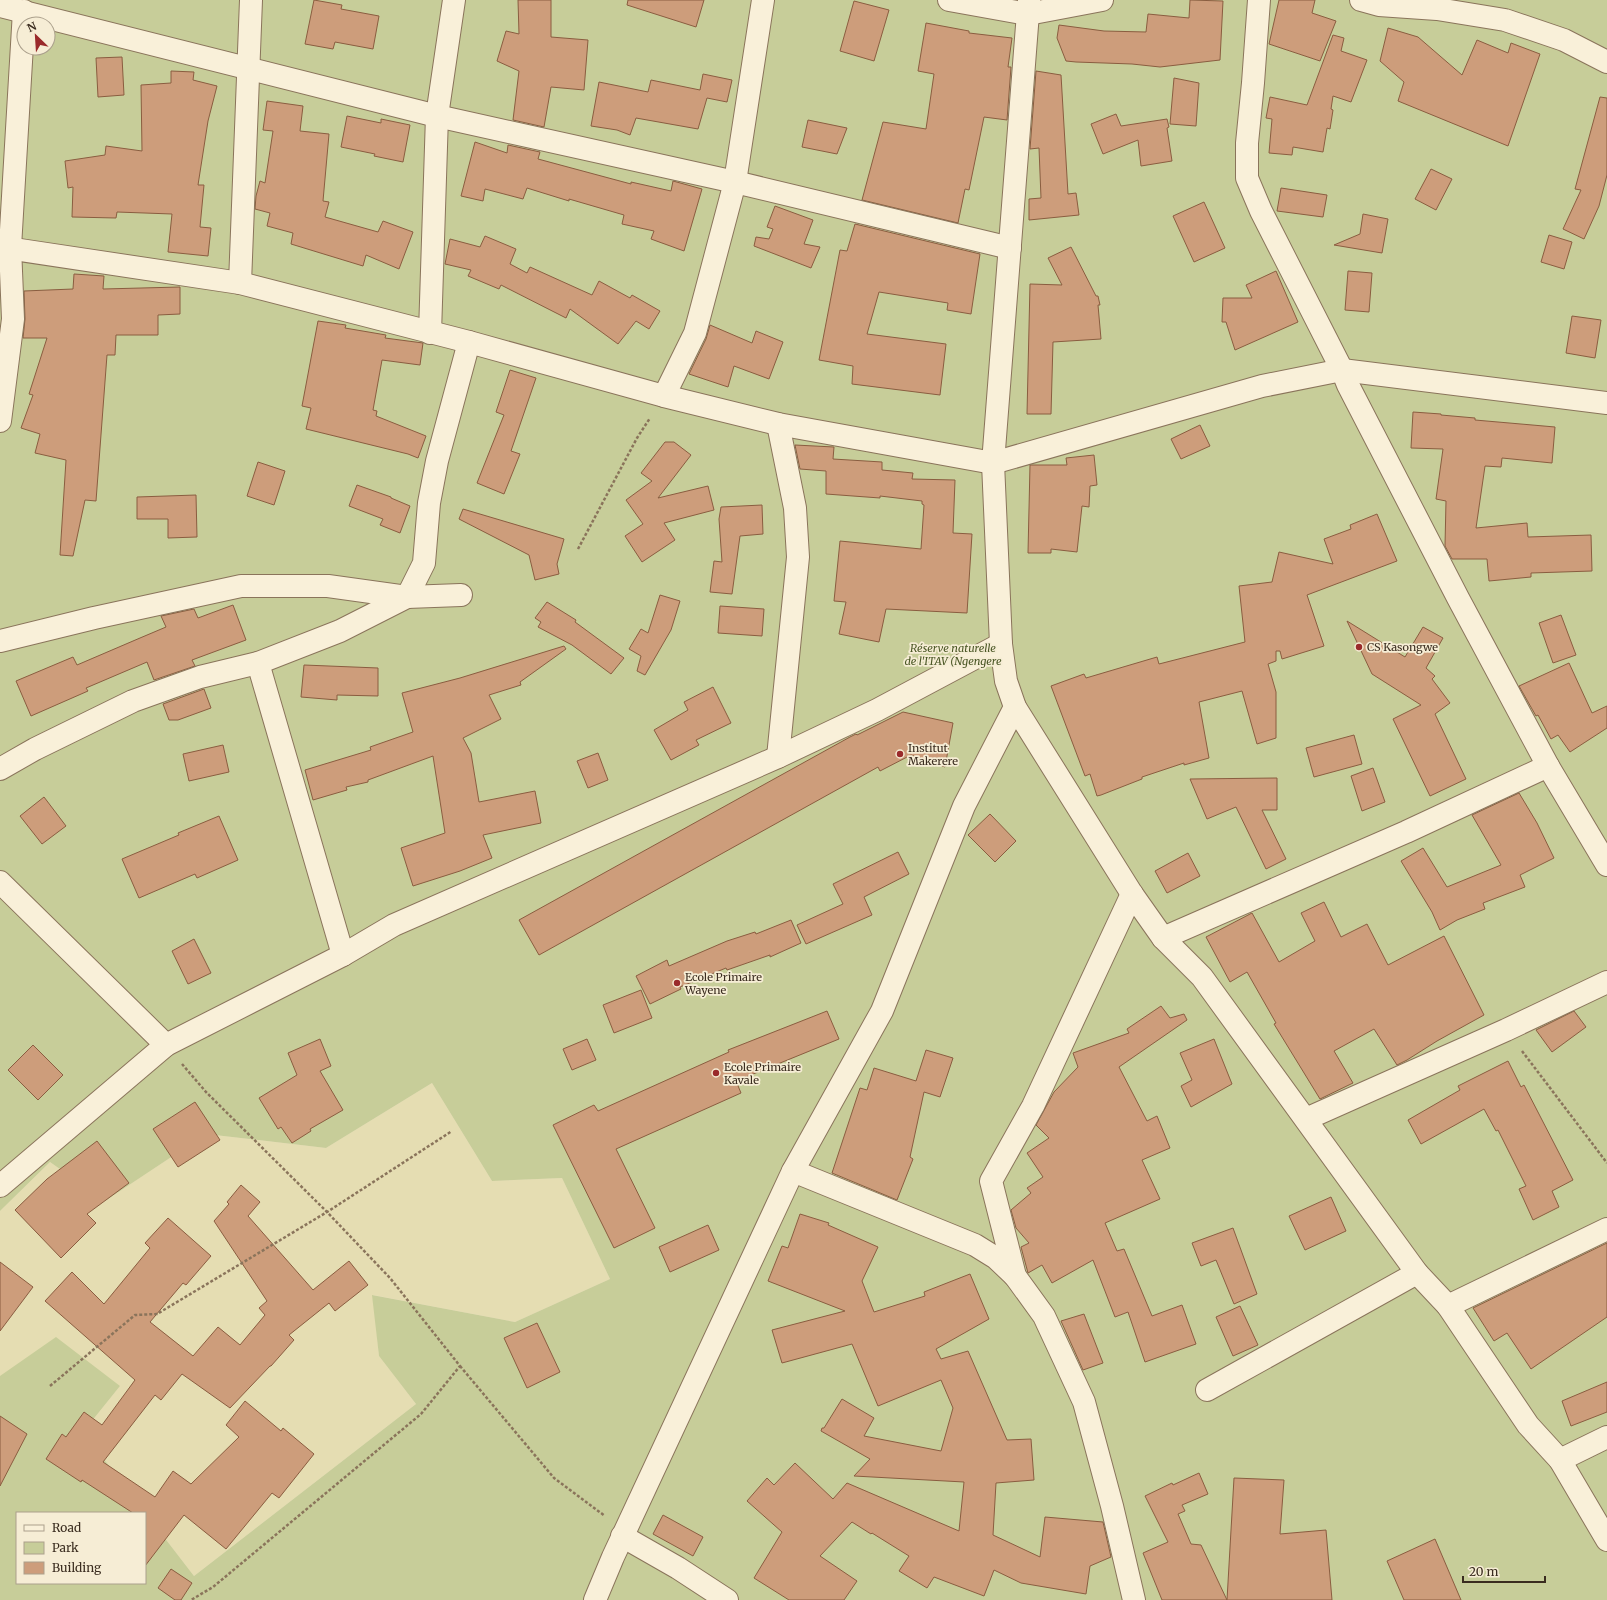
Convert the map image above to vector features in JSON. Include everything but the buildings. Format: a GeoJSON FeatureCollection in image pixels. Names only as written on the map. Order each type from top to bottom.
{"type":"FeatureCollection","features":[{"type":"Feature","properties":{"kind":"street"},"geometry":{"type":"LineString","coordinates":[[240,283],[251,0]]}},
{"type":"Feature","properties":{"kind":"street"},"geometry":{"type":"LineString","coordinates":[[430,333],[437,116],[454,0]]}},
{"type":"Feature","properties":{"kind":"street"},"geometry":{"type":"LineString","coordinates":[[664,396],[694,333],[735,182],[763,0]]}},
{"type":"Feature","properties":{"kind":"street"},"geometry":{"type":"LineString","coordinates":[[949,0],[1029,7],[1102,0]]}},
{"type":"Feature","properties":{"kind":"street"},"geometry":{"type":"LineString","coordinates":[[1259,0],[1247,143],[1247,178],[1261,211],[1451,584],[1548,766],[1607,865]]}},
{"type":"Feature","properties":{"kind":"street"},"geometry":{"type":"LineString","coordinates":[[1361,0],[1379,5],[1437,9],[1505,20],[1564,40],[1607,62]]}},
{"type":"Feature","properties":{"kind":"street"},"geometry":{"type":"LineString","coordinates":[[0,6],[437,116],[735,182],[1010,248]]}},
{"type":"Feature","properties":{"kind":"street"},"geometry":{"type":"LineString","coordinates":[[1029,7],[993,463],[1001,644],[1006,681],[1015,707],[1132,894],[1163,938],[1202,977],[1418,1274],[1448,1306],[1528,1425],[1560,1460],[1607,1540]]}},
{"type":"Feature","properties":{"kind":"street"},"geometry":{"type":"LineString","coordinates":[[0,421],[13,319],[5,247],[24,11]]}},
{"type":"Feature","properties":{"kind":"street"},"geometry":{"type":"LineString","coordinates":[[5,247],[240,283],[469,342],[664,396],[778,424],[993,463],[1262,386],[1342,370],[1607,403]]}},
{"type":"Feature","properties":{"kind":"street"},"geometry":{"type":"LineString","coordinates":[[0,769],[35,749],[133,701],[200,677],[258,663],[340,631],[407,597],[424,563],[429,503],[437,461],[469,342]]}},
{"type":"Feature","properties":{"kind":"street"},"geometry":{"type":"LineString","coordinates":[[778,424],[794,508],[798,557],[778,757]]}},
{"type":"Feature","properties":{"kind":"street"},"geometry":{"type":"LineString","coordinates":[[0,641],[94,618],[241,586],[328,586],[407,597],[460,595]]}},
{"type":"Feature","properties":{"kind":"street"},"geometry":{"type":"LineString","coordinates":[[0,1186],[166,1045],[343,955],[394,925],[778,757],[878,710],[1001,644]]}},
{"type":"Feature","properties":{"kind":"street"},"geometry":{"type":"LineString","coordinates":[[258,663],[343,955]]}},
{"type":"Feature","properties":{"kind":"street"},"geometry":{"type":"LineString","coordinates":[[595,1600],[622,1536],[794,1172],[882,1011],[964,806],[1015,707]]}},
{"type":"Feature","properties":{"kind":"street"},"geometry":{"type":"LineString","coordinates":[[1163,938],[1406,832],[1548,766]]}},
{"type":"Feature","properties":{"kind":"street"},"geometry":{"type":"LineString","coordinates":[[0,882],[166,1045]]}},
{"type":"Feature","properties":{"kind":"street"},"geometry":{"type":"LineString","coordinates":[[1015,1276],[991,1181],[1033,1106],[1132,894]]}},
{"type":"Feature","properties":{"kind":"street"},"geometry":{"type":"LineString","coordinates":[[1306,1119],[1506,1030],[1607,982]]}},
{"type":"Feature","properties":{"kind":"street"},"geometry":{"type":"LineString","coordinates":[[794,1172],[975,1245],[996,1258],[1015,1276],[1044,1316],[1084,1402],[1112,1506],[1134,1600]]}},
{"type":"Feature","properties":{"kind":"street"},"geometry":{"type":"LineString","coordinates":[[1448,1306],[1607,1229]]}},
{"type":"Feature","properties":{"kind":"street"},"geometry":{"type":"LineString","coordinates":[[1206,1390],[1418,1274]]}},
{"type":"Feature","properties":{"kind":"street"},"geometry":{"type":"LineString","coordinates":[[1560,1460],[1607,1437]]}},
{"type":"Feature","properties":{"kind":"street"},"geometry":{"type":"LineString","coordinates":[[622,1536],[678,1568],[727,1600]]}},
{"type":"Feature","properties":{"kind":"path"},"geometry":{"type":"LineString","coordinates":[[578,549],[637,438],[664,396]]}},
{"type":"Feature","properties":{"kind":"path"},"geometry":{"type":"LineString","coordinates":[[1506,1030],[1607,1163]]}},
{"type":"Feature","properties":{"kind":"path"},"geometry":{"type":"LineString","coordinates":[[166,1045],[206,1092],[327,1212],[390,1278],[460,1366],[554,1478],[606,1517],[622,1536]]}},
{"type":"Feature","properties":{"kind":"path"},"geometry":{"type":"LineString","coordinates":[[50,1386],[135,1315],[157,1314],[327,1212],[452,1131]]}},
{"type":"Feature","properties":{"kind":"path"},"geometry":{"type":"LineString","coordinates":[[191,1600],[213,1587],[421,1414],[460,1366]]}},
{"type":"Feature","properties":{"kind":"shaded area"},"geometry":{"type":"Polygon","coordinates":[[[432,1083],[492,1181],[562,1178],[610,1279],[515,1322],[373,1295],[379,1356],[416,1404],[194,1576],[83,1432],[120,1386],[0,1376],[0,1211],[50,1162],[105,1201],[206,1134],[326,1148],[432,1083]]]}},
{"type":"Feature","properties":{"kind":"green space","name":"Réserve naturelle de l'ITAV (Ngengere"},"geometry":{"type":"Polygon","coordinates":[[[0,0],[1607,0],[1607,1600],[0,1600],[0,1376],[56,1337],[120,1386],[83,1432],[145,1512],[16,1512],[16,1584],[146,1584],[146,1514],[194,1576],[416,1404],[379,1356],[372,1295],[515,1322],[610,1279],[562,1178],[492,1181],[432,1083],[326,1148],[206,1134],[105,1201],[50,1162],[0,1211],[0,0]]]}},
{"type":"Feature","properties":{"kind":"place","name":"CS Kasongwe"},"geometry":{"type":"Point","coordinates":[1359,647]}},
{"type":"Feature","properties":{"kind":"place","name":"Institut Makerere"},"geometry":{"type":"Point","coordinates":[900,754]}},
{"type":"Feature","properties":{"kind":"place","name":"Ecole Primaire Wayene"},"geometry":{"type":"Point","coordinates":[677,983]}},
{"type":"Feature","properties":{"kind":"place","name":"Ecole Primaire Kavale"},"geometry":{"type":"Point","coordinates":[716,1073]}}]}
